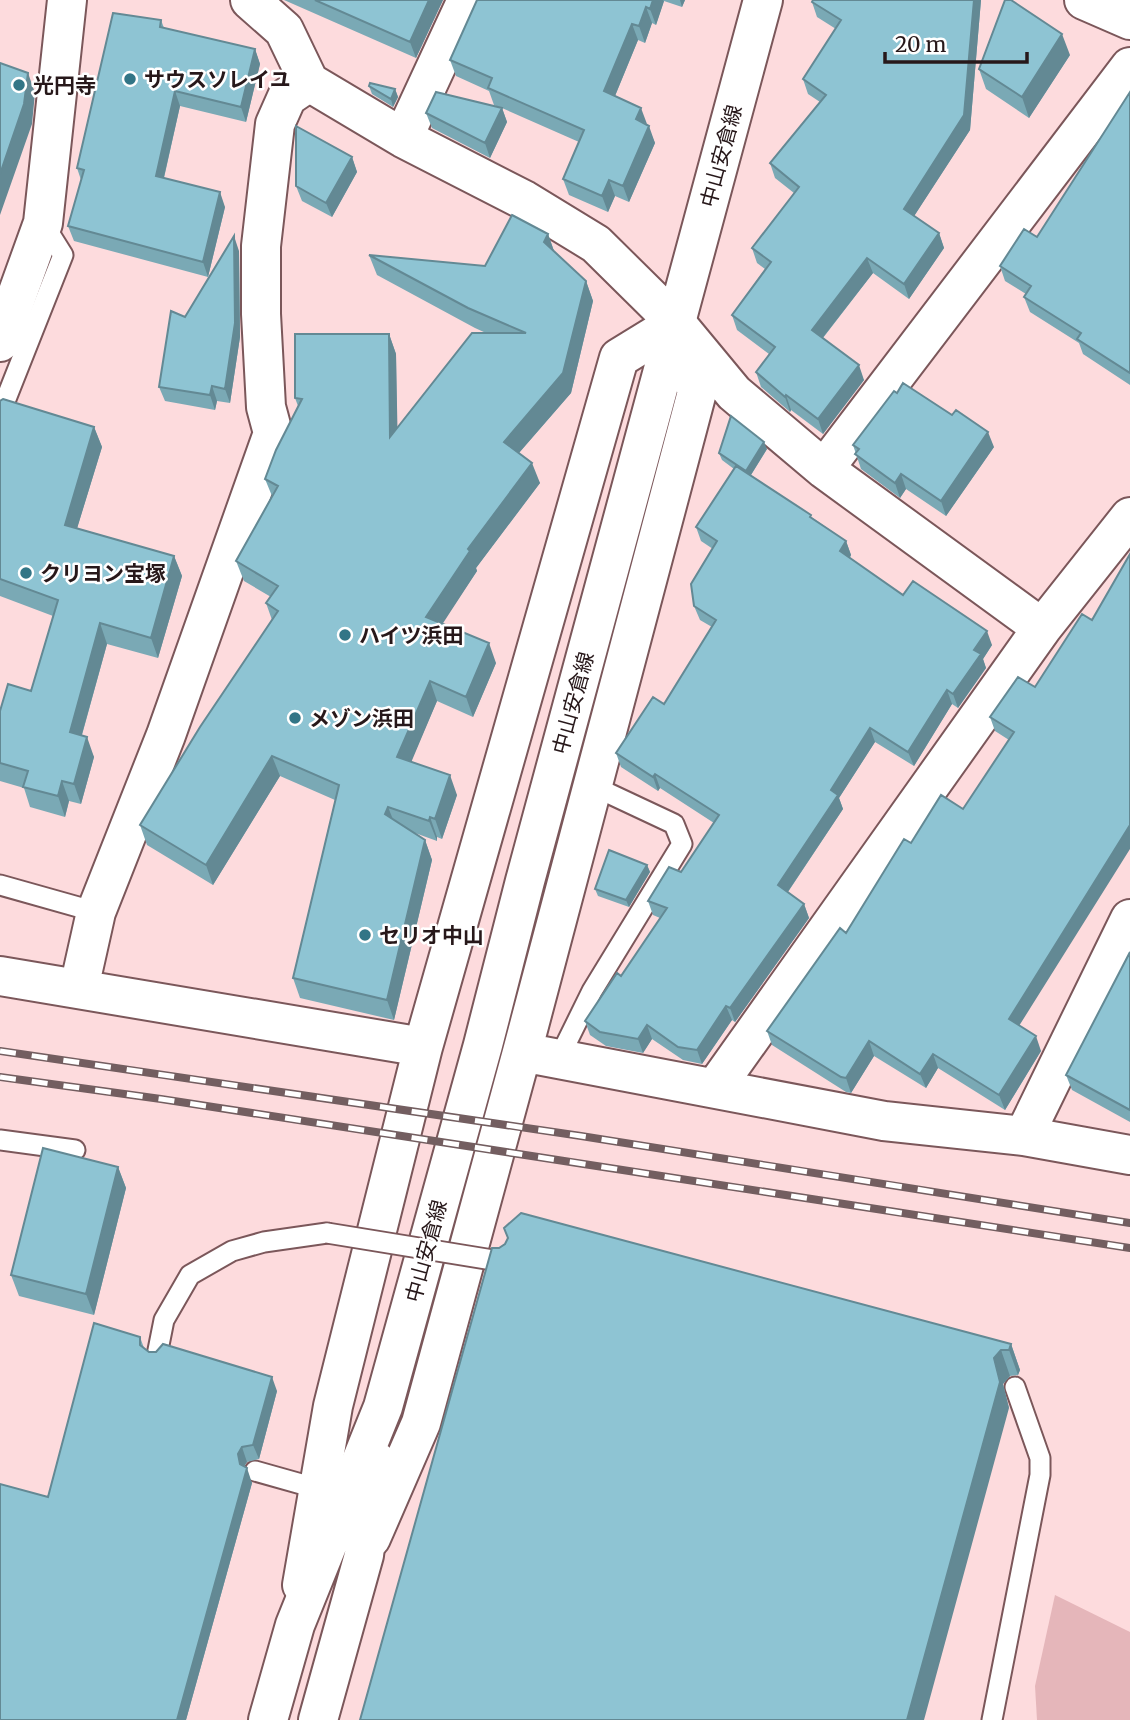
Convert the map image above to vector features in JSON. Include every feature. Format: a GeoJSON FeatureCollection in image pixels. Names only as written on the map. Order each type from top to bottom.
{"type":"FeatureCollection","features":[{"type":"Feature","properties":{"kind":"street"},"geometry":{"type":"LineString","coordinates":[[2,332],[43,223],[67,0]]}},
{"type":"Feature","properties":{"kind":"street"},"geometry":{"type":"LineString","coordinates":[[250,0],[284,30],[309,82],[403,138],[524,200],[596,244],[676,323],[734,393],[824,468],[1042,628]]}},
{"type":"Feature","properties":{"kind":"street"},"geometry":{"type":"LineString","coordinates":[[403,138],[467,0]]}},
{"type":"Feature","properties":{"kind":"street","name":"中山安倉線"},"geometry":{"type":"LineString","coordinates":[[268,1720],[295,1625],[383,1407],[483,1045],[763,0]]}},
{"type":"Feature","properties":{"kind":"street"},"geometry":{"type":"LineString","coordinates":[[1084,0],[1130,20]]}},
{"type":"Feature","properties":{"kind":"street"},"geometry":{"type":"LineString","coordinates":[[824,468],[1130,68]]}},
{"type":"Feature","properties":{"kind":"street"},"geometry":{"type":"LineString","coordinates":[[79,988],[96,912],[166,735],[273,433],[266,407],[261,314],[261,246],[275,124],[287,97],[309,82]]}},
{"type":"Feature","properties":{"kind":"street"},"geometry":{"type":"LineString","coordinates":[[364,1555],[421,1423],[540,1055],[593,786],[697,392],[676,323]]}},
{"type":"Feature","properties":{"kind":"street"},"geometry":{"type":"LineString","coordinates":[[295,1625],[334,1406],[423,1047],[619,358],[676,323]]}},
{"type":"Feature","properties":{"kind":"street"},"geometry":{"type":"LineString","coordinates":[[715,1088],[1042,628],[1130,519]]}},
{"type":"Feature","properties":{"kind":"street"},"geometry":{"type":"LineString","coordinates":[[1024,1136],[1130,919]]}},
{"type":"Feature","properties":{"kind":"street"},"geometry":{"type":"LineString","coordinates":[[0,976],[423,1047]]}},
{"type":"Feature","properties":{"kind":"street"},"geometry":{"type":"LineString","coordinates":[[540,1055],[884,1121],[1024,1136],[1130,1155]]}},
{"type":"Feature","properties":{"kind":"street","name":"中山安倉線"},"geometry":{"type":"LineString","coordinates":[[318,1720],[364,1555],[383,1407]]}},
{"type":"Feature","properties":{"kind":"lane"},"geometry":{"type":"LineString","coordinates":[[0,414],[63,255],[43,223]]}},
{"type":"Feature","properties":{"kind":"lane"},"geometry":{"type":"LineString","coordinates":[[540,1055],[593,990],[682,844],[674,824],[593,786]]}},
{"type":"Feature","properties":{"kind":"lane"},"geometry":{"type":"LineString","coordinates":[[0,885],[96,912]]}},
{"type":"Feature","properties":{"kind":"lane"},"geometry":{"type":"LineString","coordinates":[[0,1140],[75,1150]]}},
{"type":"Feature","properties":{"kind":"lane"},"geometry":{"type":"LineString","coordinates":[[157,1355],[164,1320],[190,1275],[232,1251],[264,1242],[327,1233],[505,1262]]}},
{"type":"Feature","properties":{"kind":"lane"},"geometry":{"type":"LineString","coordinates":[[992,1720],[1040,1475],[1040,1458],[1015,1387]]}},
{"type":"Feature","properties":{"kind":"lane"},"geometry":{"type":"LineString","coordinates":[[255,1471],[319,1489]]}},
{"type":"Feature","properties":{"kind":"shaded area"},"geometry":{"type":"Polygon","coordinates":[[[1055,1595],[1130,1632],[1130,1720],[1037,1720],[1035,1686],[1055,1595]]]}},
{"type":"Feature","properties":{"kind":"building"},"geometry":{"type":"Polygon","coordinates":[[[315,0],[429,0],[410,42],[315,0]]]}},
{"type":"Feature","properties":{"kind":"building"},"geometry":{"type":"Polygon","coordinates":[[[477,0],[653,0],[650,9],[646,7],[639,26],[632,24],[604,91],[641,108],[636,119],[649,126],[623,186],[609,180],[602,196],[563,179],[584,130],[488,88],[492,78],[450,60],[477,0]]]}},
{"type":"Feature","properties":{"kind":"building"},"geometry":{"type":"Polygon","coordinates":[[[974,0],[964,115],[904,209],[939,233],[904,284],[867,258],[812,330],[859,365],[818,419],[786,395],[785,397],[756,372],[775,347],[732,315],[771,262],[752,248],[799,187],[770,163],[826,95],[803,79],[841,20],[812,2],[974,0]]]}},
{"type":"Feature","properties":{"kind":"building"},"geometry":{"type":"Polygon","coordinates":[[[1005,0],[1011,0],[1062,34],[1022,97],[979,69],[1005,0]]]}},
{"type":"Feature","properties":{"kind":"building"},"geometry":{"type":"Polygon","coordinates":[[[113,13],[161,20],[160,27],[255,49],[241,107],[175,91],[156,176],[220,192],[203,262],[68,226],[84,170],[77,168],[113,13]]]}},
{"type":"Feature","properties":{"kind":"building"},"geometry":{"type":"Polygon","coordinates":[[[0,63],[28,73],[24,104],[0,174],[0,63]]]}},
{"type":"Feature","properties":{"kind":"building"},"geometry":{"type":"Polygon","coordinates":[[[370,83],[395,89],[391,99],[369,86],[370,83]]]}},
{"type":"Feature","properties":{"kind":"building"},"geometry":{"type":"Polygon","coordinates":[[[436,92],[502,108],[485,143],[426,113],[436,92]]]}},
{"type":"Feature","properties":{"kind":"building"},"geometry":{"type":"Polygon","coordinates":[[[1130,92],[1130,373],[1077,339],[1081,333],[1024,297],[1031,286],[1000,266],[1024,229],[1037,237],[1130,92]]]}},
{"type":"Feature","properties":{"kind":"building"},"geometry":{"type":"Polygon","coordinates":[[[296,126],[352,157],[326,203],[296,186],[296,126]]]}},
{"type":"Feature","properties":{"kind":"building"},"geometry":{"type":"Polygon","coordinates":[[[512,215],[548,234],[544,242],[586,281],[563,373],[504,442],[532,463],[468,549],[470,551],[426,617],[489,643],[466,697],[430,681],[397,757],[450,775],[435,819],[430,817],[429,821],[388,807],[385,814],[425,840],[387,1000],[293,978],[339,785],[272,756],[206,865],[140,825],[200,727],[278,611],[266,603],[278,586],[236,561],[278,486],[265,479],[276,450],[302,399],[295,398],[295,334],[389,334],[390,437],[472,333],[526,333],[468,308],[369,255],[485,266],[512,215]]]}},
{"type":"Feature","properties":{"kind":"building"},"geometry":{"type":"Polygon","coordinates":[[[234,236],[235,323],[225,389],[212,386],[210,395],[159,387],[171,311],[185,317],[234,236]]]}},
{"type":"Feature","properties":{"kind":"building"},"geometry":{"type":"Polygon","coordinates":[[[903,383],[952,415],[956,410],[988,432],[941,501],[901,474],[895,483],[855,454],[859,449],[853,445],[903,383]]]}},
{"type":"Feature","properties":{"kind":"building"},"geometry":{"type":"Polygon","coordinates":[[[3,399],[94,427],[65,525],[174,556],[151,638],[100,623],[70,732],[87,737],[74,784],[62,781],[58,796],[23,787],[28,771],[0,763],[0,711],[8,684],[31,691],[58,600],[0,579],[0,401],[3,399]]]}},
{"type":"Feature","properties":{"kind":"building"},"geometry":{"type":"Polygon","coordinates":[[[731,416],[764,442],[746,471],[719,453],[731,416]]]}},
{"type":"Feature","properties":{"kind":"building"},"geometry":{"type":"Polygon","coordinates":[[[736,466],[846,541],[840,551],[903,595],[913,581],[987,631],[974,650],[981,654],[953,694],[947,690],[908,752],[870,728],[831,790],[838,795],[778,885],[804,904],[730,1008],[726,1006],[697,1050],[678,1047],[647,1025],[638,1039],[600,1032],[585,1021],[617,973],[621,976],[667,908],[648,901],[669,867],[681,872],[719,815],[655,774],[653,777],[616,753],[653,697],[664,704],[716,620],[694,606],[691,584],[717,541],[696,527],[736,466]]]}},
{"type":"Feature","properties":{"kind":"building"},"geometry":{"type":"Polygon","coordinates":[[[1130,554],[1130,825],[1009,1019],[1036,1036],[999,1095],[933,1054],[920,1074],[869,1041],[846,1078],[841,1077],[767,1031],[840,928],[846,933],[904,839],[911,843],[941,795],[963,809],[1014,732],[990,717],[1018,677],[1035,687],[1082,614],[1092,620],[1130,554]]]}},
{"type":"Feature","properties":{"kind":"building"},"geometry":{"type":"Polygon","coordinates":[[[609,850],[647,865],[626,900],[595,889],[609,850]]]}},
{"type":"Feature","properties":{"kind":"building"},"geometry":{"type":"Polygon","coordinates":[[[1130,952],[1130,1110],[1066,1075],[1130,952]]]}},
{"type":"Feature","properties":{"kind":"building"},"geometry":{"type":"Polygon","coordinates":[[[43,1148],[118,1167],[86,1294],[11,1275],[43,1148]]]}},
{"type":"Feature","properties":{"kind":"building"},"geometry":{"type":"Polygon","coordinates":[[[521,1213],[1011,1344],[1009,1350],[1001,1350],[994,1358],[1000,1382],[907,1720],[360,1720],[492,1248],[505,1244],[508,1238],[504,1228],[521,1213]]]}},
{"type":"Feature","properties":{"kind":"building"},"geometry":{"type":"Polygon","coordinates":[[[94,1323],[140,1337],[140,1345],[149,1352],[156,1352],[163,1344],[272,1377],[253,1445],[242,1447],[238,1454],[240,1464],[247,1468],[177,1720],[0,1720],[0,1484],[48,1497],[94,1323]]]}},
{"type":"Feature","properties":{"kind":"railway"},"geometry":{"type":"LineString","coordinates":[[0,1051],[581,1136],[1130,1223]]}},
{"type":"Feature","properties":{"kind":"railway"},"geometry":{"type":"LineString","coordinates":[[0,1077],[161,1099],[1130,1248]]}},
{"type":"Feature","properties":{"kind":"place","name":"サウスソレイユ"},"geometry":{"type":"Point","coordinates":[130,79]}},
{"type":"Feature","properties":{"kind":"place","name":"光円寺"},"geometry":{"type":"Point","coordinates":[19,85]}},
{"type":"Feature","properties":{"kind":"place","name":"クリヨン宝塚"},"geometry":{"type":"Point","coordinates":[26,573]}},
{"type":"Feature","properties":{"kind":"place","name":"ハイツ浜田"},"geometry":{"type":"Point","coordinates":[345,635]}},
{"type":"Feature","properties":{"kind":"place","name":"メゾン浜田"},"geometry":{"type":"Point","coordinates":[295,718]}},
{"type":"Feature","properties":{"kind":"place","name":"セリオ中山"},"geometry":{"type":"Point","coordinates":[365,935]}}]}
